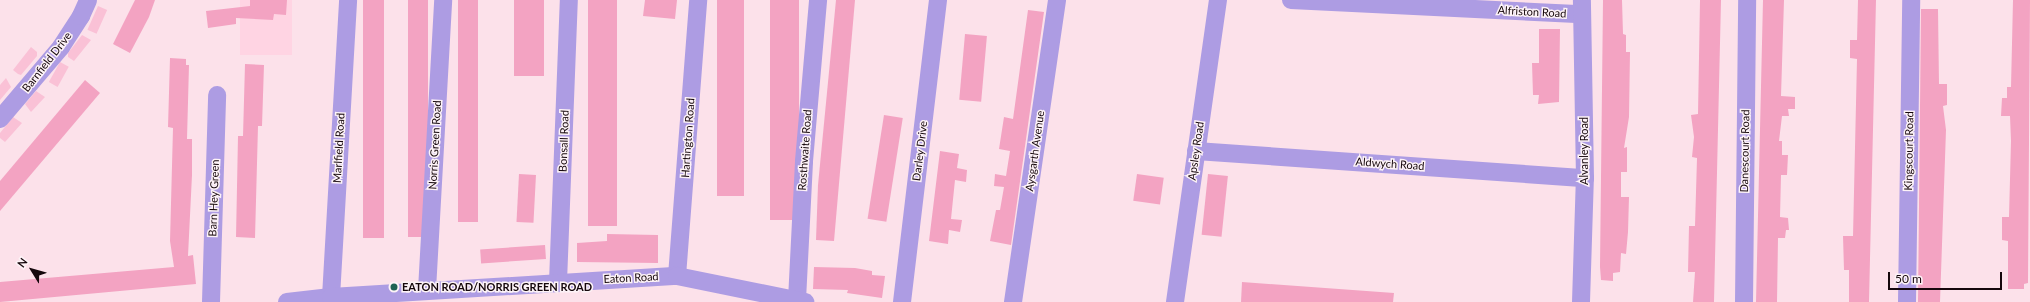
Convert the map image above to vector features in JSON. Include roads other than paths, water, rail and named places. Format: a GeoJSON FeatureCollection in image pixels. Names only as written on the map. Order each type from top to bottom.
{"type":"FeatureCollection","features":[{"type":"Feature","properties":{"kind":"street","name":"Barnfield Drive"},"geometry":{"type":"LineString","coordinates":[[0,119],[61,47],[81,16],[88,0]]}},
{"type":"Feature","properties":{"kind":"street","name":"Marlfield Road"},"geometry":{"type":"LineString","coordinates":[[331,297],[348,0]]}},
{"type":"Feature","properties":{"kind":"street","name":"Norris Green Road"},"geometry":{"type":"LineString","coordinates":[[427,290],[443,0]]}},
{"type":"Feature","properties":{"kind":"street","name":"Bonsall Road"},"geometry":{"type":"LineString","coordinates":[[558,282],[569,0]]}},
{"type":"Feature","properties":{"kind":"street","name":"Hartington Road"},"geometry":{"type":"LineString","coordinates":[[677,276],[698,0]]}},
{"type":"Feature","properties":{"kind":"street","name":"Rosthwaite Road"},"geometry":{"type":"LineString","coordinates":[[801,301],[804,161],[818,0]]}},
{"type":"Feature","properties":{"kind":"street","name":"Darley Drive"},"geometry":{"type":"LineString","coordinates":[[902,302],[938,0]]}},
{"type":"Feature","properties":{"kind":"street","name":"Aysgarth Avenue"},"geometry":{"type":"LineString","coordinates":[[1013,302],[1057,0]]}},
{"type":"Feature","properties":{"kind":"street","name":"Apsley Road"},"geometry":{"type":"LineString","coordinates":[[1175,302],[1218,0]]}},
{"type":"Feature","properties":{"kind":"street","name":"Alfriston Road"},"geometry":{"type":"LineString","coordinates":[[1291,0],[1582,7]]}},
{"type":"Feature","properties":{"kind":"street","name":"Danescourt Road"},"geometry":{"type":"LineString","coordinates":[[1744,302],[1747,0]]}},
{"type":"Feature","properties":{"kind":"street","name":"Kingscourt Road"},"geometry":{"type":"LineString","coordinates":[[1906,302],[1911,0]]}},
{"type":"Feature","properties":{"kind":"street","name":"Alvanley Road"},"geometry":{"type":"LineString","coordinates":[[1581,302],[1585,178],[1582,7]]}},
{"type":"Feature","properties":{"kind":"street","name":"Barn Hey Green"},"geometry":{"type":"LineString","coordinates":[[211,302],[217,94]]}},
{"type":"Feature","properties":{"kind":"street","name":"Aldwych Road"},"geometry":{"type":"LineString","coordinates":[[1196,151],[1585,178]]}},
{"type":"Feature","properties":{"kind":"street","name":"Eaton Road"},"geometry":{"type":"LineString","coordinates":[[287,302],[331,297],[427,290],[677,276],[801,301]]}},
{"type":"Feature","properties":{"kind":"place","name":"EATON ROAD/NORRIS GREEN ROAD"},"geometry":{"type":"Point","coordinates":[394,287]}}]}
